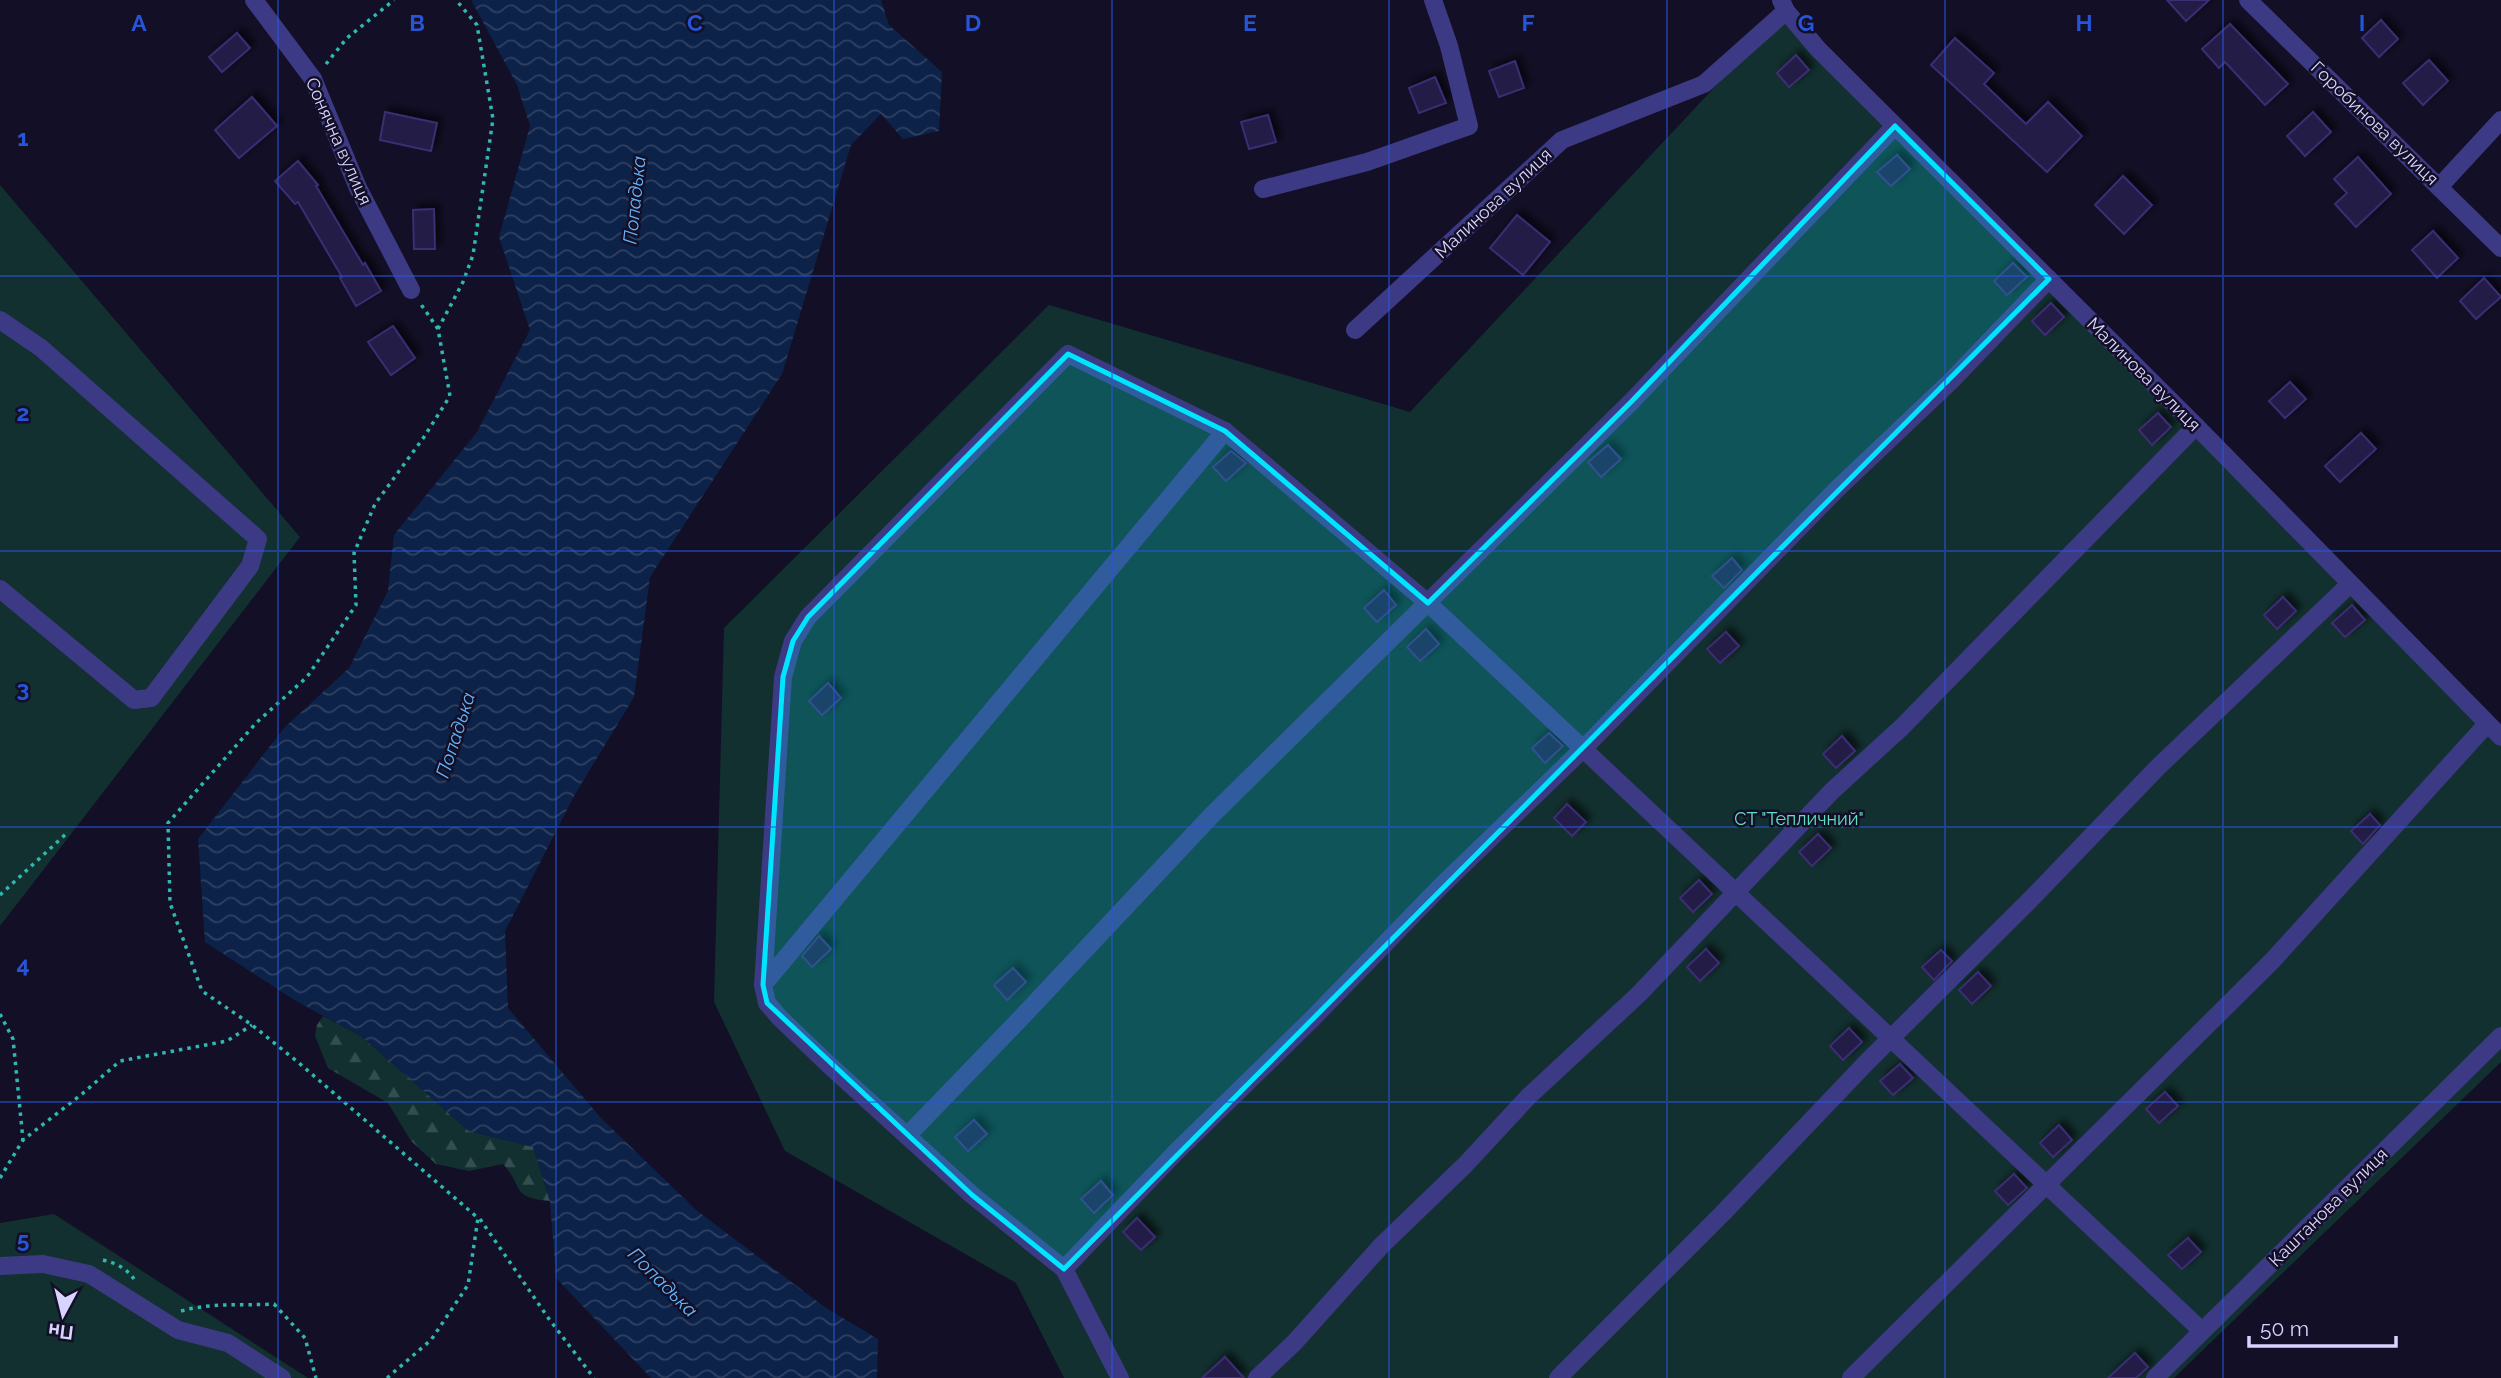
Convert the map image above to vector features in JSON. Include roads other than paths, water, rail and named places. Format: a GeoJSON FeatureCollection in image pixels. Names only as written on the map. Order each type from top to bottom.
{"type":"FeatureCollection","features":[{"type":"Feature","properties":{"kind":"street","name":"Сонячна вулиця"},"geometry":{"type":"LineString","coordinates":[[254,0],[313,79],[358,188],[411,290]]}},
{"type":"Feature","properties":{"kind":"street"},"geometry":{"type":"LineString","coordinates":[[1263,189],[1367,162],[1469,126],[1449,46],[1433,0]]}},
{"type":"Feature","properties":{"kind":"street","name":"Горобинова вулиця"},"geometry":{"type":"LineString","coordinates":[[2248,0],[2501,248]]}},
{"type":"Feature","properties":{"kind":"street","name":"Малинова вулиця"},"geometry":{"type":"LineString","coordinates":[[1355,330],[1562,140],[1704,84],[1784,6],[1818,49],[2196,426],[2501,737]]}},
{"type":"Feature","properties":{"kind":"street"},"geometry":{"type":"LineString","coordinates":[[2440,186],[2501,120]]}},
{"type":"Feature","properties":{"kind":"street"},"geometry":{"type":"LineString","coordinates":[[907,1136],[1212,815],[1632,401],[1895,126]]}},
{"type":"Feature","properties":{"kind":"street"},"geometry":{"type":"LineString","coordinates":[[1064,1269],[1176,1152],[1313,1018],[1439,888],[1583,749],[1837,489],[1950,382],[2049,279]]}},
{"type":"Feature","properties":{"kind":"street"},"geometry":{"type":"LineString","coordinates":[[0,320],[41,348],[258,539],[250,566],[150,698],[134,699],[0,589]]}},
{"type":"Feature","properties":{"kind":"street"},"geometry":{"type":"LineString","coordinates":[[1120,1378],[1064,1269],[972,1195],[780,1018],[767,1003],[763,985],[783,677],[793,641],[808,617],[1068,354],[1225,431],[1428,603],[2202,1331]]}},
{"type":"Feature","properties":{"kind":"street"},"geometry":{"type":"LineString","coordinates":[[1257,1378],[1294,1343],[1381,1246],[1465,1165],[1528,1097],[1639,993],[1832,791],[1902,727],[2196,426]]}},
{"type":"Feature","properties":{"kind":"street"},"geometry":{"type":"LineString","coordinates":[[763,985],[1225,431]]}},
{"type":"Feature","properties":{"kind":"street"},"geometry":{"type":"LineString","coordinates":[[1558,1378],[2158,767],[2350,584]]}},
{"type":"Feature","properties":{"kind":"street"},"geometry":{"type":"LineString","coordinates":[[1851,1378],[2273,960],[2487,724]]}},
{"type":"Feature","properties":{"kind":"street","name":"Каштанова вулиця"},"geometry":{"type":"LineString","coordinates":[[2155,1378],[2501,1036]]}},
{"type":"Feature","properties":{"kind":"street"},"geometry":{"type":"LineString","coordinates":[[0,1266],[43,1264],[89,1274],[178,1330],[228,1343],[282,1378]]}},
{"type":"Feature","properties":{"kind":"water","name":"Попадька"},"geometry":{"type":"Polygon","coordinates":[[[471,0],[881,0],[889,25],[942,72],[939,131],[903,139],[881,114],[851,145],[782,374],[650,577],[634,697],[574,796],[505,931],[508,1008],[600,1117],[696,1210],[826,1308],[878,1339],[877,1378],[651,1378],[556,1278],[550,1201],[533,1147],[469,1131],[361,1036],[296,1001],[205,942],[198,839],[284,728],[349,668],[388,591],[394,535],[477,432],[530,330],[499,237],[530,126],[517,85],[471,0]]]}},
{"type":"Feature","properties":{"kind":"park label","name":"СТ \"Тепличний\""},"geometry":{"type":"Point","coordinates":[1799,818]}}]}
